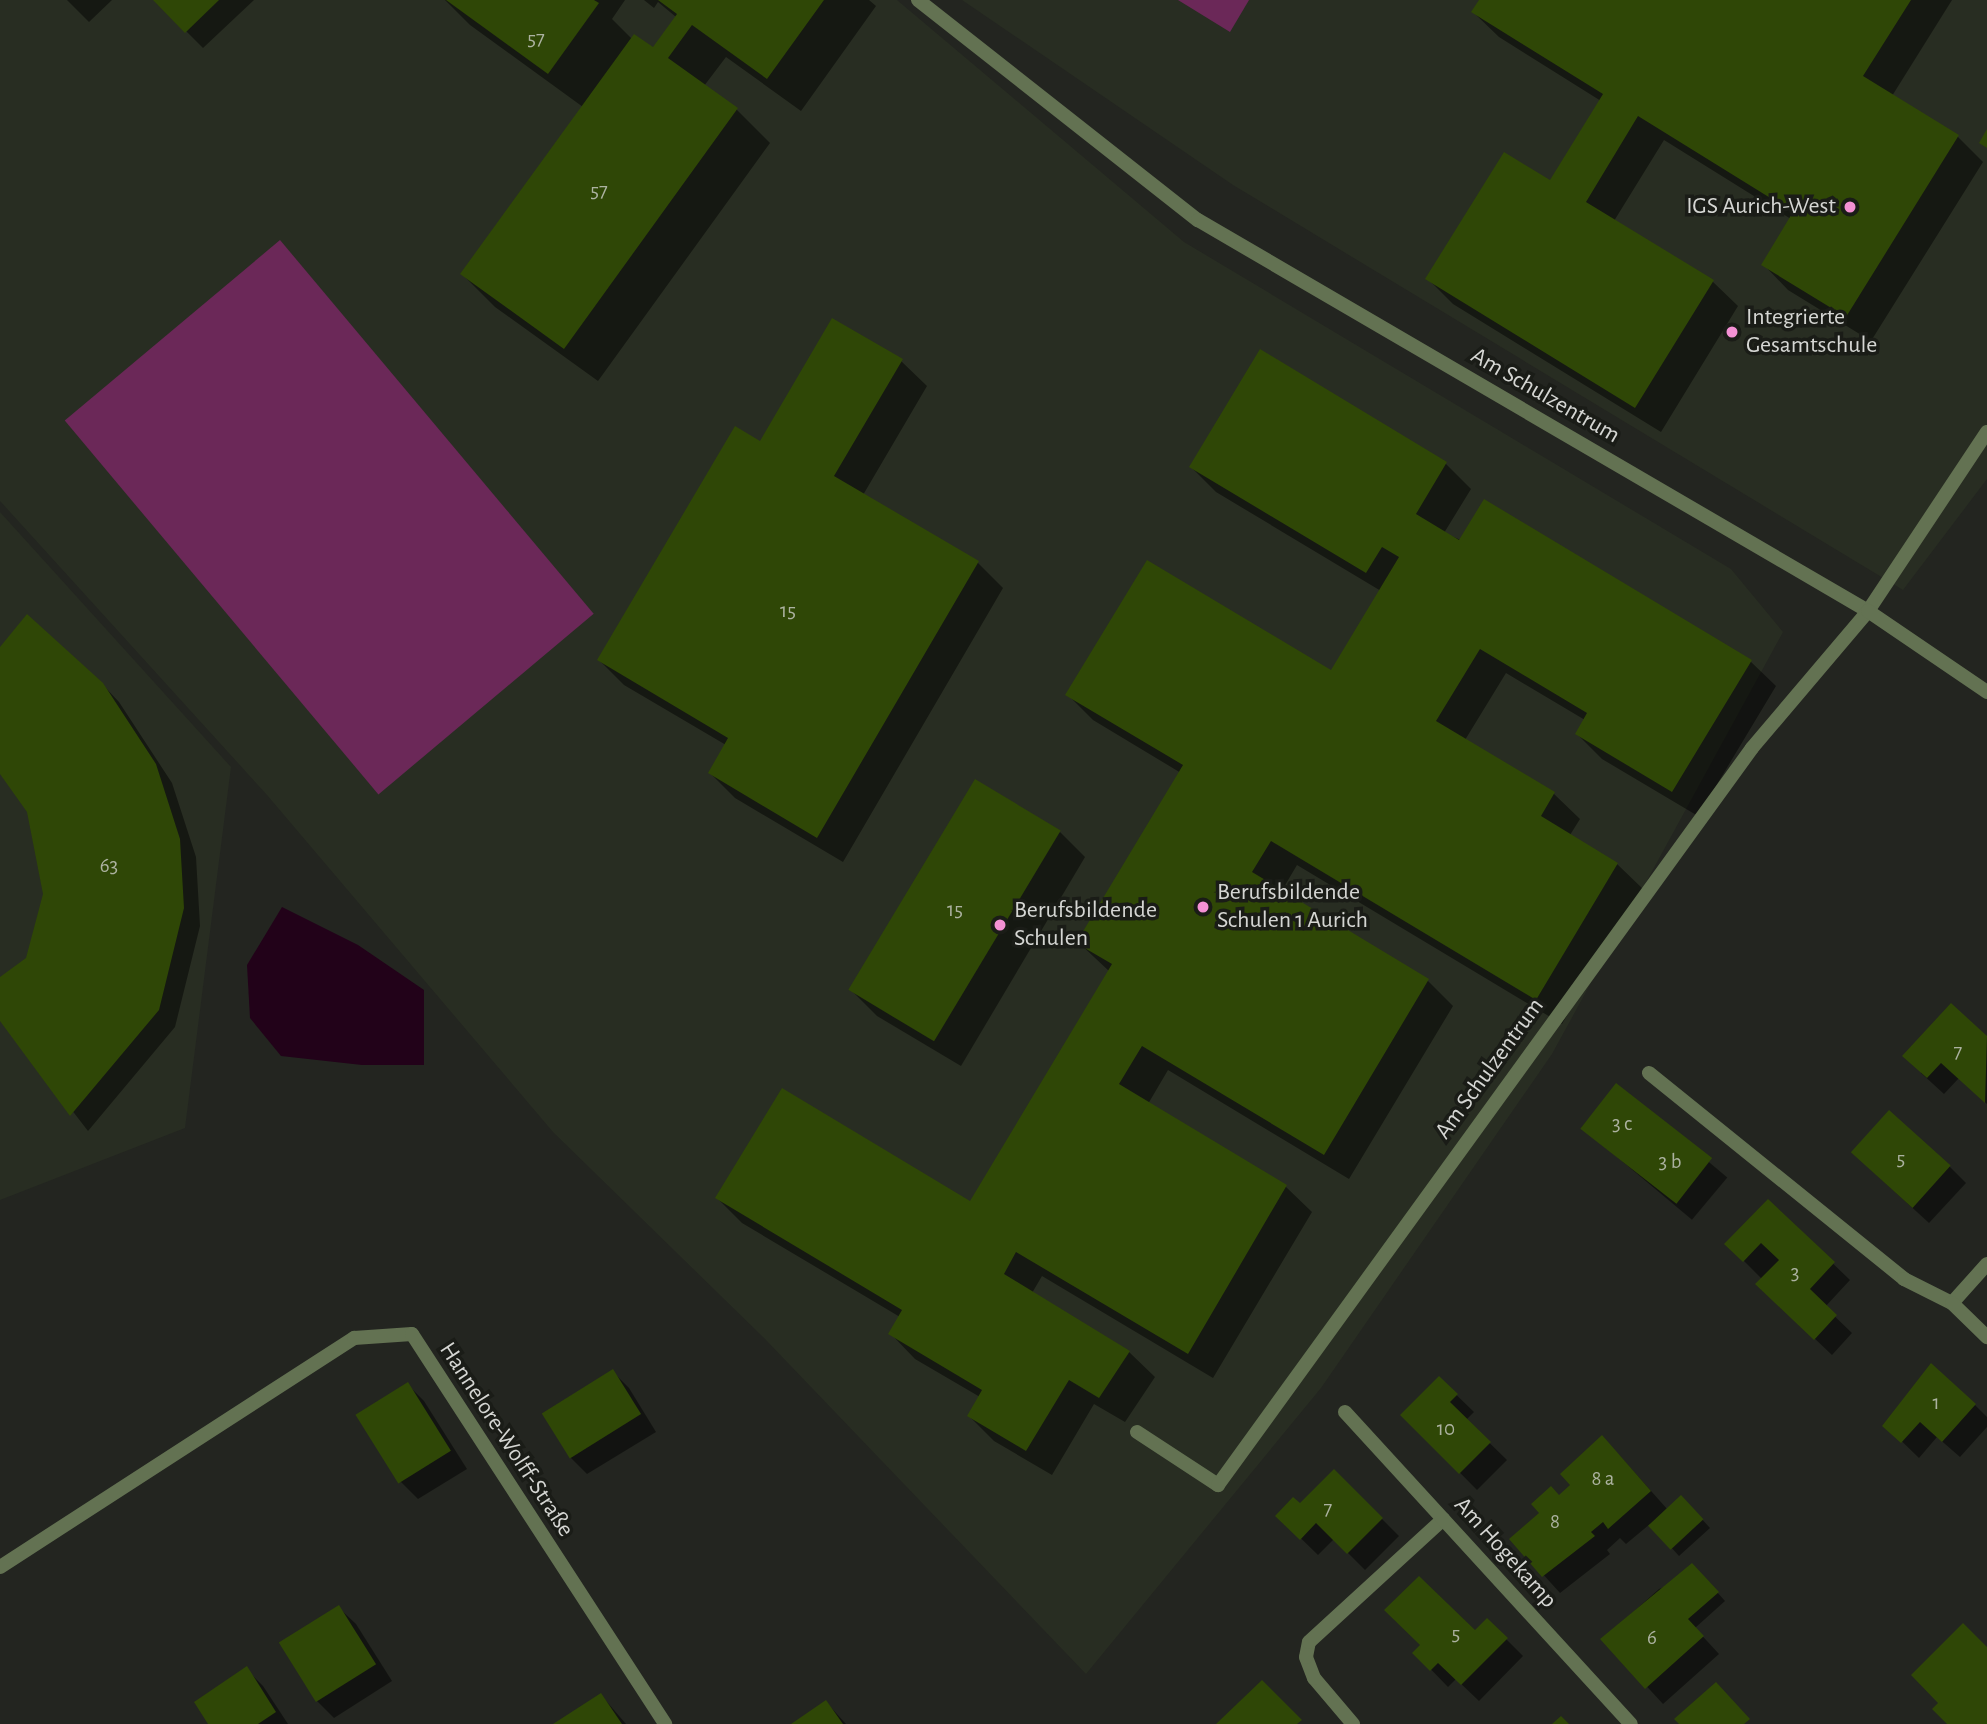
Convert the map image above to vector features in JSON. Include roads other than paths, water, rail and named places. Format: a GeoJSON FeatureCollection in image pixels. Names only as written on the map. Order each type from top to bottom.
{"type":"FeatureCollection","features":[{"type":"Feature","properties":{"kind":"street","name":"Am Schulzentrum"},"geometry":{"type":"LineString","coordinates":[[918,0],[1198,220],[1868,611],[1987,692]]}},
{"type":"Feature","properties":{"kind":"street","name":"Am Schulzentrum"},"geometry":{"type":"LineString","coordinates":[[1137,1432],[1218,1485],[1752,748],[1868,611],[1987,432]]}},
{"type":"Feature","properties":{"kind":"street"},"geometry":{"type":"LineString","coordinates":[[1648,1073],[1904,1279],[1952,1303],[1987,1337]]}},
{"type":"Feature","properties":{"kind":"street"},"geometry":{"type":"LineString","coordinates":[[1952,1303],[1987,1264]]}},
{"type":"Feature","properties":{"kind":"street","name":"Hannelore-Wolff-Straße"},"geometry":{"type":"LineString","coordinates":[[0,1567],[354,1338],[412,1334],[665,1724]]}},
{"type":"Feature","properties":{"kind":"street","name":"Am Hogekamp"},"geometry":{"type":"LineString","coordinates":[[1345,1412],[1631,1724]]}},
{"type":"Feature","properties":{"kind":"street"},"geometry":{"type":"LineString","coordinates":[[1353,1724],[1314,1678],[1306,1657],[1309,1642],[1443,1519]]}},
{"type":"Feature","properties":{"kind":"place","name":"IGS Aurich-West"},"geometry":{"type":"Point","coordinates":[1850,207]}},
{"type":"Feature","properties":{"kind":"place","name":"Integrierte Gesamtschule"},"geometry":{"type":"Point","coordinates":[1732,332]}},
{"type":"Feature","properties":{"kind":"place","name":"Berufsbildende Schulen 1 Aurich"},"geometry":{"type":"Point","coordinates":[1203,907]}},
{"type":"Feature","properties":{"kind":"place","name":"Berufsbildende Schulen"},"geometry":{"type":"Point","coordinates":[1000,925]}}]}
